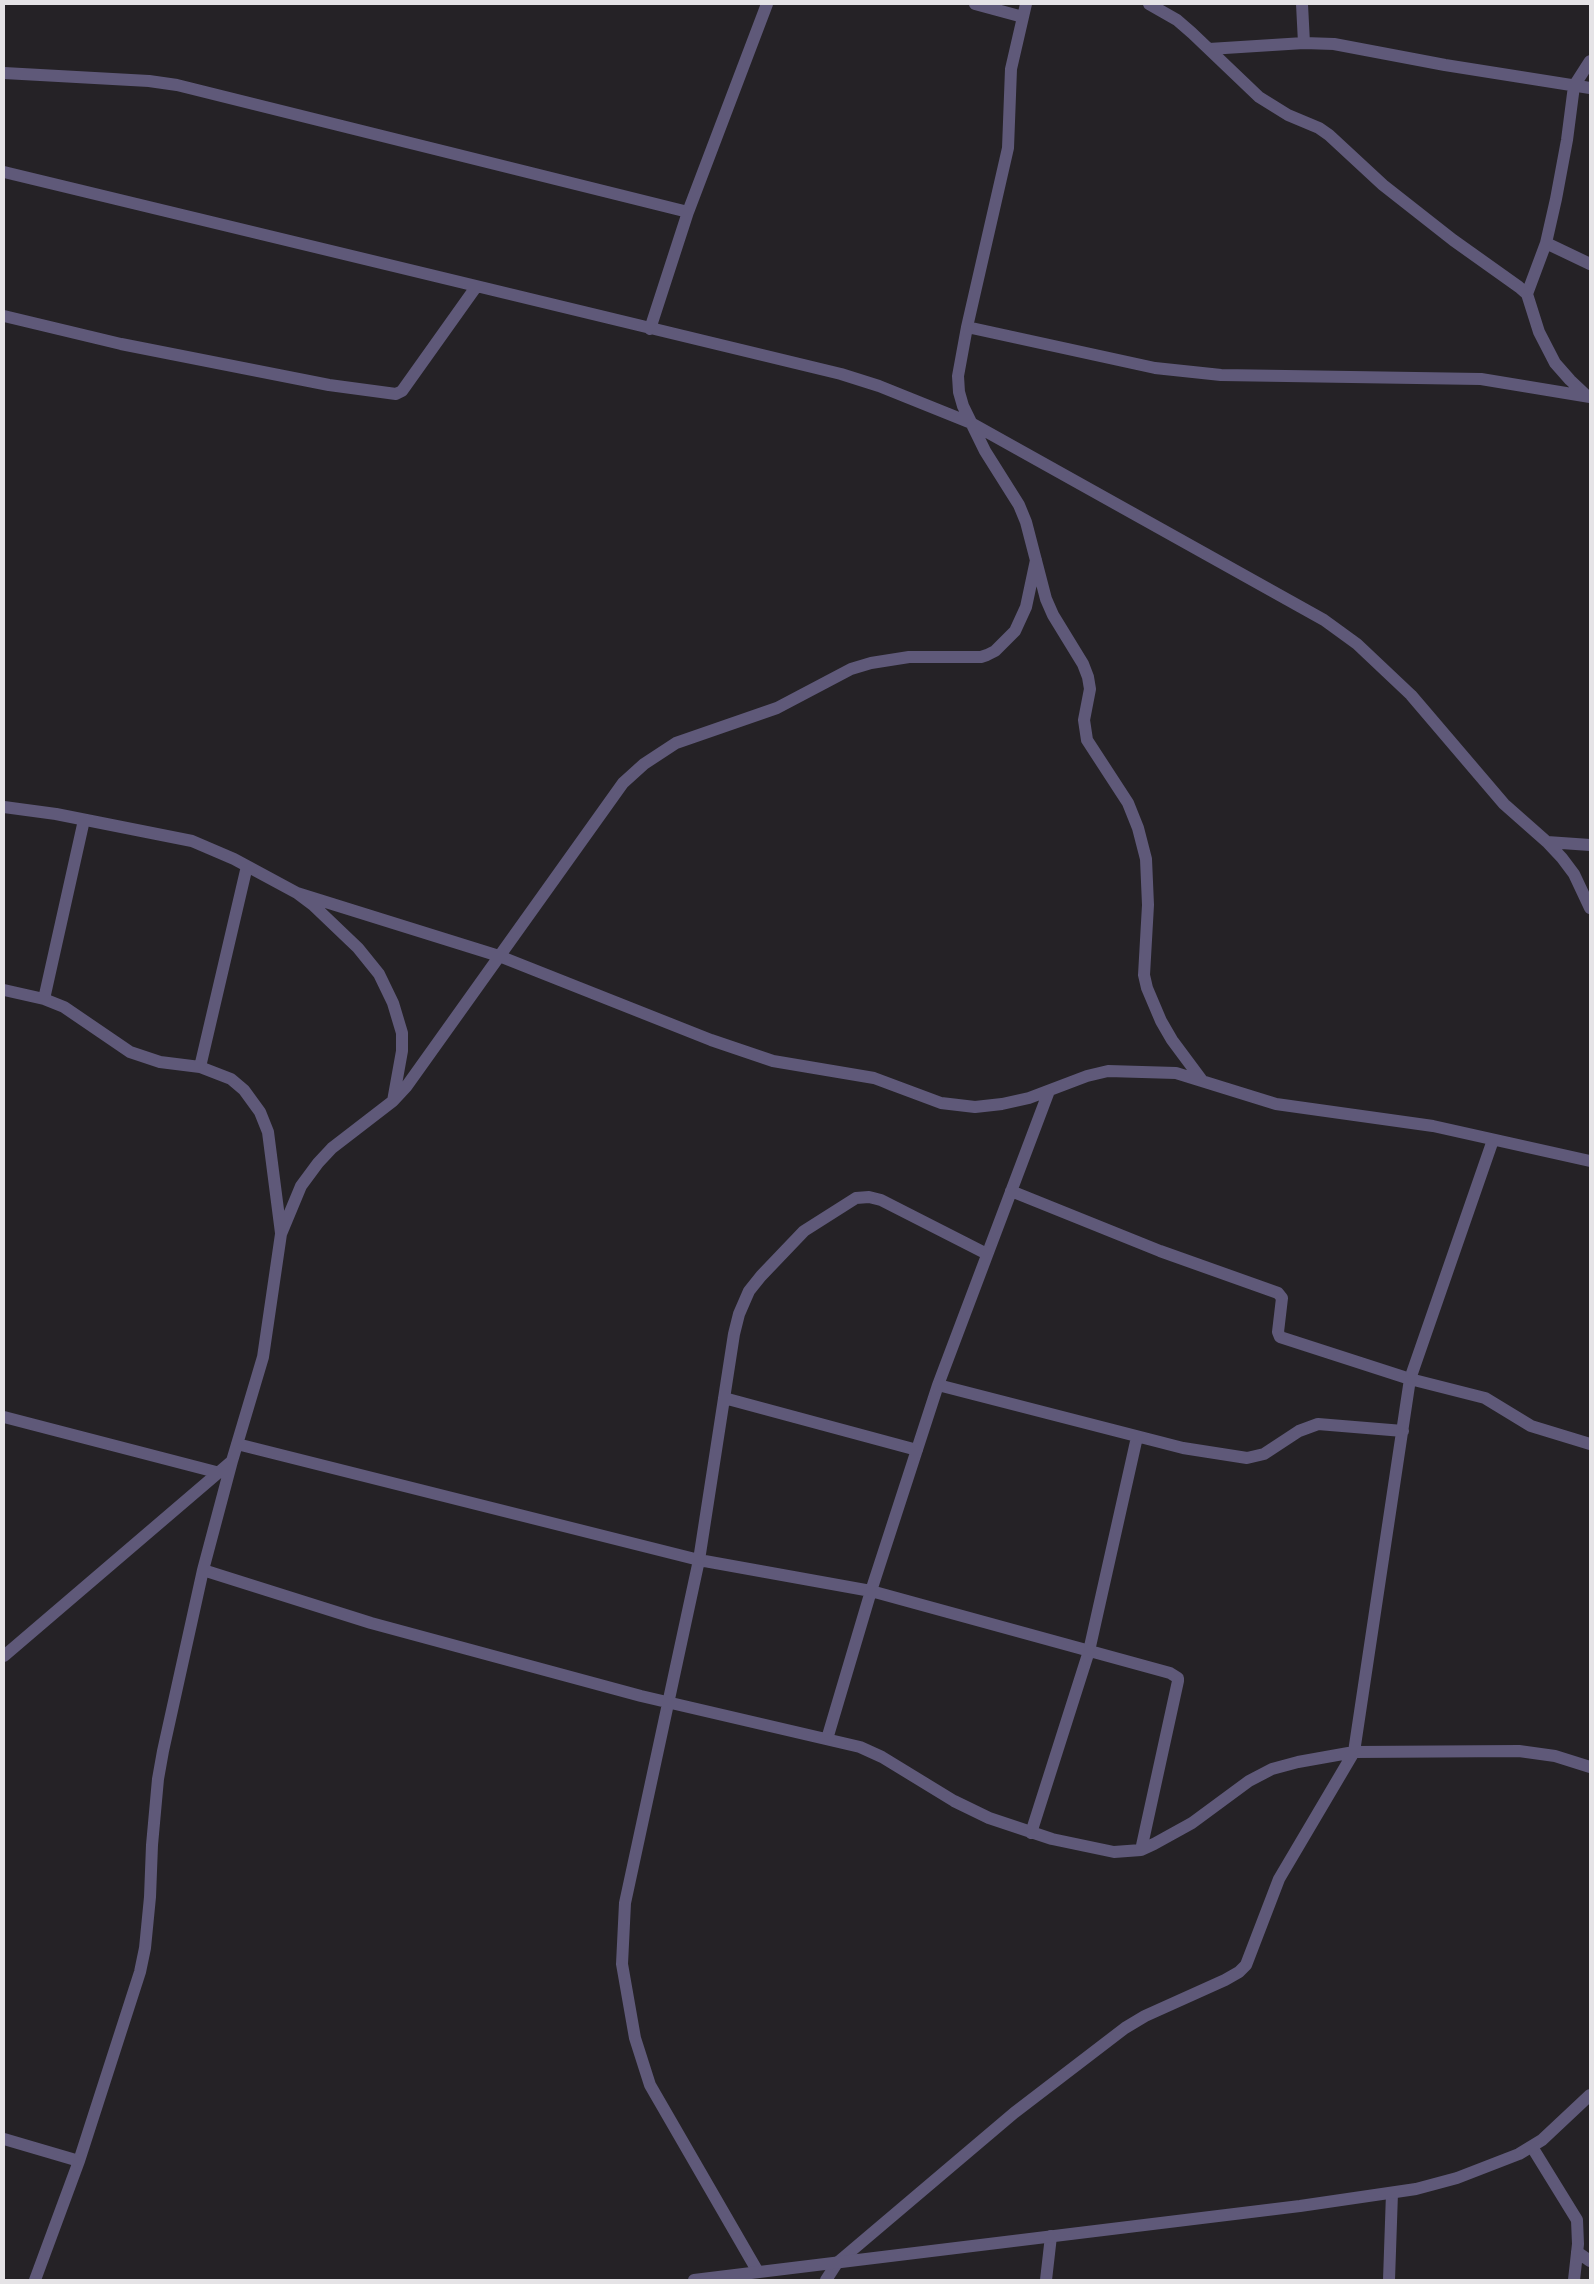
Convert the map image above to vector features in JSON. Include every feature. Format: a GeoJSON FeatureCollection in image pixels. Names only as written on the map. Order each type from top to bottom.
{"type":"FeatureCollection","features":[{"type":"Feature","properties":{"kind":"street"},"geometry":{"type":"LineString","coordinates":[[650,329],[688,212],[767,4]]}},
{"type":"Feature","properties":{"kind":"street"},"geometry":{"type":"LineString","coordinates":[[975,4],[1024,10],[1009,85],[1008,148],[967,327],[958,376],[959,392],[971,423],[985,451],[1019,505],[1026,522],[1046,600],[1083,664],[1088,677],[1090,689],[1084,720],[1087,740],[1128,803],[1138,828],[1146,859],[1148,905],[1144,975],[1147,988],[1151,1001],[1168,1034],[1201,1079]]}},
{"type":"Feature","properties":{"kind":"street"},"geometry":{"type":"LineString","coordinates":[[1149,4],[1177,20],[1259,97],[1288,115],[1319,128],[1329,135],[1383,185],[1453,240],[1511,280],[1527,294],[1539,332],[1555,363],[1589,397]]}},
{"type":"Feature","properties":{"kind":"street"},"geometry":{"type":"LineString","coordinates":[[1302,4],[1304,43]]}},
{"type":"Feature","properties":{"kind":"street"},"geometry":{"type":"LineString","coordinates":[[1209,49],[1304,43],[1334,44],[1590,88]]}},
{"type":"Feature","properties":{"kind":"street"},"geometry":{"type":"LineString","coordinates":[[1527,294],[1546,243],[1567,140],[1574,86],[1590,61]]}},
{"type":"Feature","properties":{"kind":"street"},"geometry":{"type":"LineString","coordinates":[[4,73],[149,81],[177,85],[688,212]]}},
{"type":"Feature","properties":{"kind":"street"},"geometry":{"type":"LineString","coordinates":[[4,172],[841,374],[879,386],[971,423],[1324,620],[1357,644],[1411,695],[1504,804],[1547,842],[1574,874],[1590,908]]}},
{"type":"Feature","properties":{"kind":"street"},"geometry":{"type":"LineString","coordinates":[[1546,243],[1590,264]]}},
{"type":"Feature","properties":{"kind":"street"},"geometry":{"type":"LineString","coordinates":[[4,316],[121,344],[329,385],[396,394],[402,391],[476,287]]}},
{"type":"Feature","properties":{"kind":"street"},"geometry":{"type":"LineString","coordinates":[[967,327],[1155,368],[1221,375],[1481,379],[1589,397]]}},
{"type":"Feature","properties":{"kind":"street"},"geometry":{"type":"LineString","coordinates":[[35,2280],[78,2161],[132,1998],[145,1948],[158,1779],[202,1570],[232,1461],[264,1356],[281,1234],[301,1186],[332,1148],[393,1101],[412,1079],[623,783],[657,753],[676,743],[776,708],[851,669],[870,663],[909,657],[988,655],[995,651],[1015,631],[1026,607],[1036,560]]}},
{"type":"Feature","properties":{"kind":"street"},"geometry":{"type":"LineString","coordinates":[[4,807],[84,820],[192,842],[247,866],[297,893],[313,905],[358,948],[379,974],[394,1003],[402,1033],[402,1051],[393,1101]]}},
{"type":"Feature","properties":{"kind":"street"},"geometry":{"type":"LineString","coordinates":[[44,999],[84,820]]}},
{"type":"Feature","properties":{"kind":"street"},"geometry":{"type":"LineString","coordinates":[[1547,842],[1590,845]]}},
{"type":"Feature","properties":{"kind":"street"},"geometry":{"type":"LineString","coordinates":[[200,1067],[247,866]]}},
{"type":"Feature","properties":{"kind":"street"},"geometry":{"type":"LineString","coordinates":[[297,893],[499,956],[711,1040],[773,1061],[874,1078],[941,1103],[976,1107],[1002,1104],[1029,1098],[1087,1076],[1108,1071],[1176,1073],[1201,1079],[1276,1104],[1433,1126],[1590,1161]]}},
{"type":"Feature","properties":{"kind":"street"},"geometry":{"type":"LineString","coordinates":[[4,990],[44,999],[64,1007],[130,1052],[160,1062],[200,1067],[231,1079],[244,1090],[260,1112],[268,1132],[281,1234]]}},
{"type":"Feature","properties":{"kind":"street"},"geometry":{"type":"LineString","coordinates":[[827,1739],[871,1592],[938,1385],[1049,1091]]}},
{"type":"Feature","properties":{"kind":"street"},"geometry":{"type":"LineString","coordinates":[[826,2280],[837,2263],[1014,2113],[1125,2028],[1145,2016],[1239,1972],[1246,1965],[1279,1879],[1288,1861],[1354,1752],[1410,1379],[1493,1140]]}},
{"type":"Feature","properties":{"kind":"street"},"geometry":{"type":"LineString","coordinates":[[1011,1191],[1160,1251],[1278,1293],[1282,1298],[1278,1332],[1280,1337],[1410,1379],[1485,1398],[1531,1426],[1590,1444]]}},
{"type":"Feature","properties":{"kind":"street"},"geometry":{"type":"LineString","coordinates":[[758,2272],[650,2085],[635,2038],[622,1964],[625,1903],[667,1702],[700,1560],[738,1314],[749,1291],[804,1231],[856,1198],[869,1197],[881,1200],[987,1254]]}},
{"type":"Feature","properties":{"kind":"street"},"geometry":{"type":"LineString","coordinates":[[938,1385],[1183,1448],[1247,1458],[1264,1454],[1303,1429],[1318,1424],[1403,1430]]}},
{"type":"Feature","properties":{"kind":"street"},"geometry":{"type":"LineString","coordinates":[[724,1398],[917,1450]]}},
{"type":"Feature","properties":{"kind":"street"},"geometry":{"type":"LineString","coordinates":[[4,1417],[216,1472]]}},
{"type":"Feature","properties":{"kind":"street"},"geometry":{"type":"LineString","coordinates":[[1031,1833],[1089,1651],[1137,1437]]}},
{"type":"Feature","properties":{"kind":"street"},"geometry":{"type":"LineString","coordinates":[[237,1444],[700,1560],[871,1592],[1163,1671],[1178,1678],[1141,1850]]}},
{"type":"Feature","properties":{"kind":"street"},"geometry":{"type":"LineString","coordinates":[[4,1656],[216,1472],[232,1461]]}},
{"type":"Feature","properties":{"kind":"street"},"geometry":{"type":"LineString","coordinates":[[202,1570],[371,1623],[667,1702],[860,1747],[882,1757],[963,1806],[988,1818],[1031,1833],[1114,1852],[1141,1850],[1192,1823],[1249,1781],[1272,1769],[1298,1762],[1354,1752],[1519,1750],[1556,1756],[1590,1767]]}},
{"type":"Feature","properties":{"kind":"street"},"geometry":{"type":"LineString","coordinates":[[694,2280],[1300,2206],[1392,2193],[1457,2178],[1493,2166],[1532,2147],[1588,2100]]}},
{"type":"Feature","properties":{"kind":"street"},"geometry":{"type":"LineString","coordinates":[[4,2139],[78,2161]]}},
{"type":"Feature","properties":{"kind":"street"},"geometry":{"type":"LineString","coordinates":[[1532,2147],[1577,2220],[1577,2252],[1574,2280]]}},
{"type":"Feature","properties":{"kind":"street"},"geometry":{"type":"LineString","coordinates":[[1389,2280],[1392,2193]]}},
{"type":"Feature","properties":{"kind":"street"},"geometry":{"type":"LineString","coordinates":[[1046,2280],[1051,2236]]}},
{"type":"Feature","properties":{"kind":"street"},"geometry":{"type":"LineString","coordinates":[[1577,2252],[1590,2261]]}}]}
